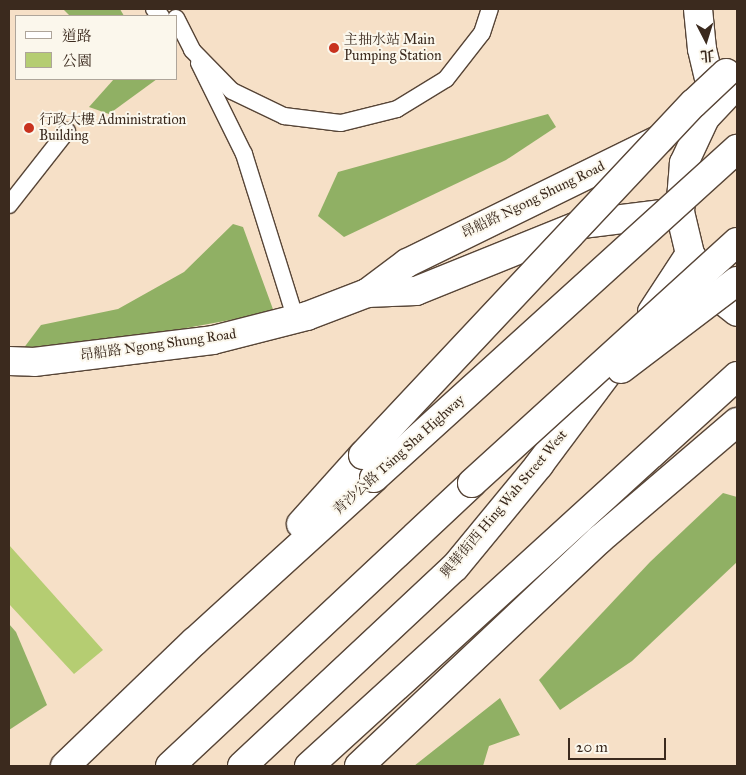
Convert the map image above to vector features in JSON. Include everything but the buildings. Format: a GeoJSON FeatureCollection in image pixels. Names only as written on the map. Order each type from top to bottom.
{"type":"FeatureCollection","features":[{"type":"Feature","properties":{"kind":"main road"},"geometry":{"type":"LineString","coordinates":[[698,9],[710,111]]}},
{"type":"Feature","properties":{"kind":"main road"},"geometry":{"type":"LineString","coordinates":[[194,642],[369,448],[694,103],[737,62]]}},
{"type":"Feature","properties":{"kind":"main road"},"geometry":{"type":"LineString","coordinates":[[737,84],[710,111],[684,163],[680,212],[690,254],[716,295],[737,312]]}},
{"type":"Feature","properties":{"kind":"main road","name":"昂船路 Ngong Shung Road"},"geometry":{"type":"LineString","coordinates":[[9,375],[21,362],[213,340],[296,320],[366,293],[407,263],[710,111]]}},
{"type":"Feature","properties":{"kind":"main road","name":"青沙公路 Tsing Sha Highway"},"geometry":{"type":"LineString","coordinates":[[65,766],[194,642],[737,149]]}},
{"type":"Feature","properties":{"kind":"main road","name":"昂船路 Ngong Shung Road"},"geometry":{"type":"LineString","coordinates":[[366,293],[416,290],[582,224],[680,212]]}},
{"type":"Feature","properties":{"kind":"main road"},"geometry":{"type":"LineString","coordinates":[[170,766],[472,483],[737,242]]}},
{"type":"Feature","properties":{"kind":"main road","name":"興華街西 Hing Wah Street West"},"geometry":{"type":"LineString","coordinates":[[242,766],[455,568],[539,465],[662,299],[690,254]]}},
{"type":"Feature","properties":{"kind":"main road"},"geometry":{"type":"LineString","coordinates":[[472,483],[737,281]]}},
{"type":"Feature","properties":{"kind":"main road"},"geometry":{"type":"LineString","coordinates":[[309,766],[737,376]]}},
{"type":"Feature","properties":{"kind":"main road"},"geometry":{"type":"LineString","coordinates":[[359,766],[600,539],[731,430]]}},
{"type":"Feature","properties":{"kind":"lane"},"geometry":{"type":"LineString","coordinates":[[178,35],[232,91],[284,116],[341,122],[397,110],[446,79],[482,33],[490,9]]}},
{"type":"Feature","properties":{"kind":"lane"},"geometry":{"type":"LineString","coordinates":[[178,21],[244,154],[296,320]]}},
{"type":"Feature","properties":{"kind":"lane"},"geometry":{"type":"LineString","coordinates":[[9,205],[67,131]]}},
{"type":"Feature","properties":{"kind":"green space"},"geometry":{"type":"Polygon","coordinates":[[[63,9],[120,9],[123,15],[69,15],[63,9]]]}},
{"type":"Feature","properties":{"kind":"green space"},"geometry":{"type":"Polygon","coordinates":[[[113,80],[156,80],[109,114],[89,107],[113,80]]]}},
{"type":"Feature","properties":{"kind":"green space"},"geometry":{"type":"Polygon","coordinates":[[[548,114],[556,127],[506,160],[344,237],[318,216],[338,172],[548,114]]]}},
{"type":"Feature","properties":{"kind":"green space"},"geometry":{"type":"Polygon","coordinates":[[[233,224],[243,227],[274,312],[132,338],[23,349],[41,325],[118,309],[184,272],[233,224]]]}},
{"type":"Feature","properties":{"kind":"green space"},"geometry":{"type":"Polygon","coordinates":[[[723,493],[737,497],[737,562],[632,661],[560,710],[539,680],[650,562],[723,493]]]}},
{"type":"Feature","properties":{"kind":"green space"},"geometry":{"type":"Polygon","coordinates":[[[9,545],[103,650],[74,674],[9,604],[9,545]]]}},
{"type":"Feature","properties":{"kind":"green space"},"geometry":{"type":"Polygon","coordinates":[[[9,624],[16,632],[47,705],[9,730],[9,624]]]}},
{"type":"Feature","properties":{"kind":"green space"},"geometry":{"type":"Polygon","coordinates":[[[500,698],[520,735],[489,746],[483,766],[414,766],[500,698]]]}},
{"type":"Feature","properties":{"kind":"place","name":"主抽水站 Main Pumping Station"},"geometry":{"type":"Point","coordinates":[334,48]}},
{"type":"Feature","properties":{"kind":"place","name":"行政大樓 Administration Building"},"geometry":{"type":"Point","coordinates":[29,128]}}]}
